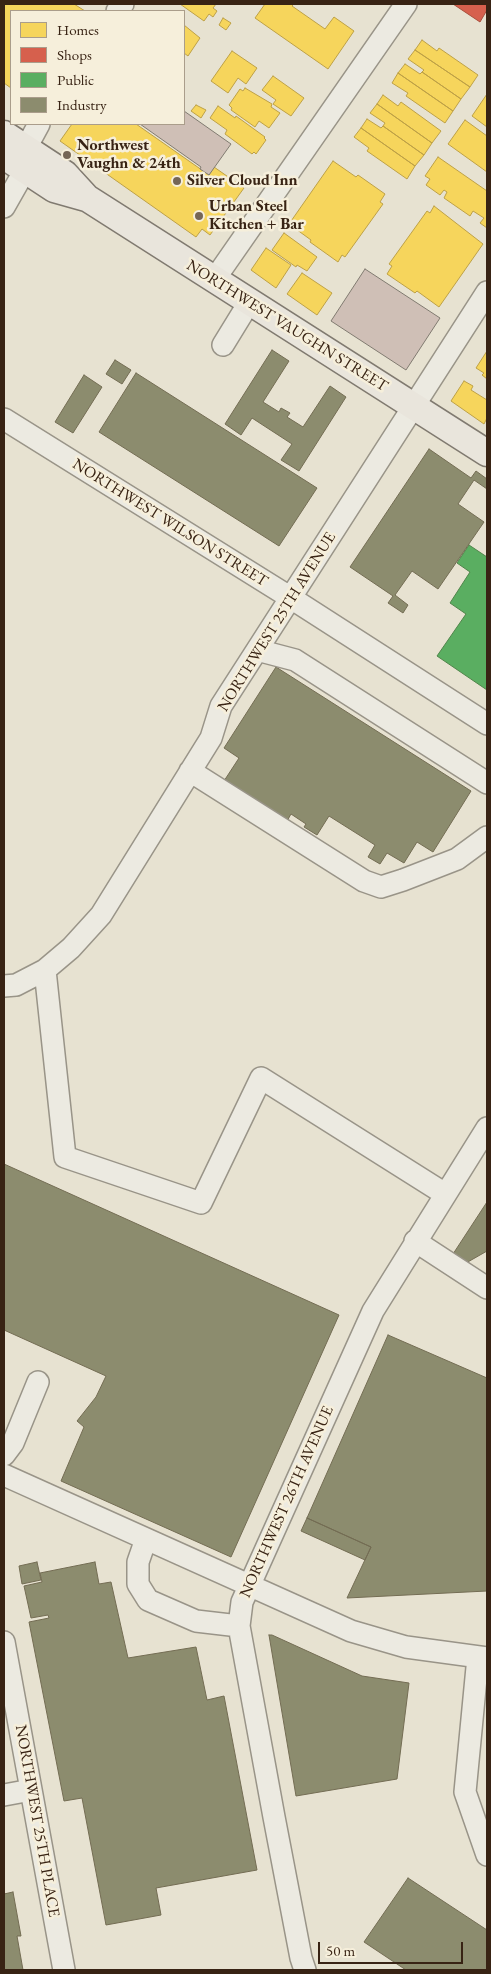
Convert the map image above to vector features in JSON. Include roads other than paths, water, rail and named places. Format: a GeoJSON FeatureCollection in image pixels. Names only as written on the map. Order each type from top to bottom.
{"type":"FeatureCollection","features":[{"type":"Feature","properties":{"kind":"main road","name":"NORTHWEST VAUGHN STREET"},"geometry":{"type":"LineString","coordinates":[[4,134],[18,158],[65,174],[87,198],[487,453]]}},
{"type":"Feature","properties":{"kind":"street"},"geometry":{"type":"LineString","coordinates":[[214,280],[406,4]]}},
{"type":"Feature","properties":{"kind":"street"},"geometry":{"type":"LineString","coordinates":[[4,207],[18,158],[38,125]]}},
{"type":"Feature","properties":{"kind":"street","name":"NORTHWEST 25TH AVENUE"},"geometry":{"type":"LineString","coordinates":[[4,986],[16,984],[45,970],[71,948],[100,915],[211,738],[220,706],[487,292]]}},
{"type":"Feature","properties":{"kind":"street"},"geometry":{"type":"LineString","coordinates":[[223,344],[250,301]]}},
{"type":"Feature","properties":{"kind":"street","name":"NORTHWEST WILSON STREET"},"geometry":{"type":"LineString","coordinates":[[4,419],[291,598],[487,724]]}},
{"type":"Feature","properties":{"kind":"street"},"geometry":{"type":"LineString","coordinates":[[257,650],[295,660],[487,783]]}},
{"type":"Feature","properties":{"kind":"street"},"geometry":{"type":"LineString","coordinates":[[190,771],[364,881],[381,887],[457,858],[487,837]]}},
{"type":"Feature","properties":{"kind":"street"},"geometry":{"type":"LineString","coordinates":[[45,970],[65,1157],[201,1203],[261,1078],[445,1194]]}},
{"type":"Feature","properties":{"kind":"street","name":"NORTHWEST 26TH AVENUE"},"geometry":{"type":"LineString","coordinates":[[305,1970],[301,1958],[239,1626],[242,1602],[373,1311],[487,1128]]}},
{"type":"Feature","properties":{"kind":"street"},"geometry":{"type":"LineString","coordinates":[[416,1241],[487,1288]]}},
{"type":"Feature","properties":{"kind":"street"},"geometry":{"type":"LineString","coordinates":[[4,1455],[12,1443],[38,1382]]}},
{"type":"Feature","properties":{"kind":"street"},"geometry":{"type":"LineString","coordinates":[[4,1475],[344,1628],[427,1651],[483,1658],[465,1792],[487,1855]]}},
{"type":"Feature","properties":{"kind":"street"},"geometry":{"type":"LineString","coordinates":[[146,1539],[138,1562],[138,1584],[148,1600],[196,1621],[239,1626]]}},
{"type":"Feature","properties":{"kind":"street","name":"NORTHWEST 25TH PLACE"},"geometry":{"type":"LineString","coordinates":[[4,1642],[64,1970]]}},
{"type":"Feature","properties":{"kind":"street"},"geometry":{"type":"LineString","coordinates":[[4,1796],[31,1790]]}},
{"type":"Feature","properties":{"kind":"place","name":"Northwest Vaughn & 24th"},"geometry":{"type":"Point","coordinates":[67,155]}},
{"type":"Feature","properties":{"kind":"place","name":"Silver Cloud Inn"},"geometry":{"type":"Point","coordinates":[177,181]}},
{"type":"Feature","properties":{"kind":"place","name":"Urban Steel Kitchen + Bar"},"geometry":{"type":"Point","coordinates":[199,216]}}]}
